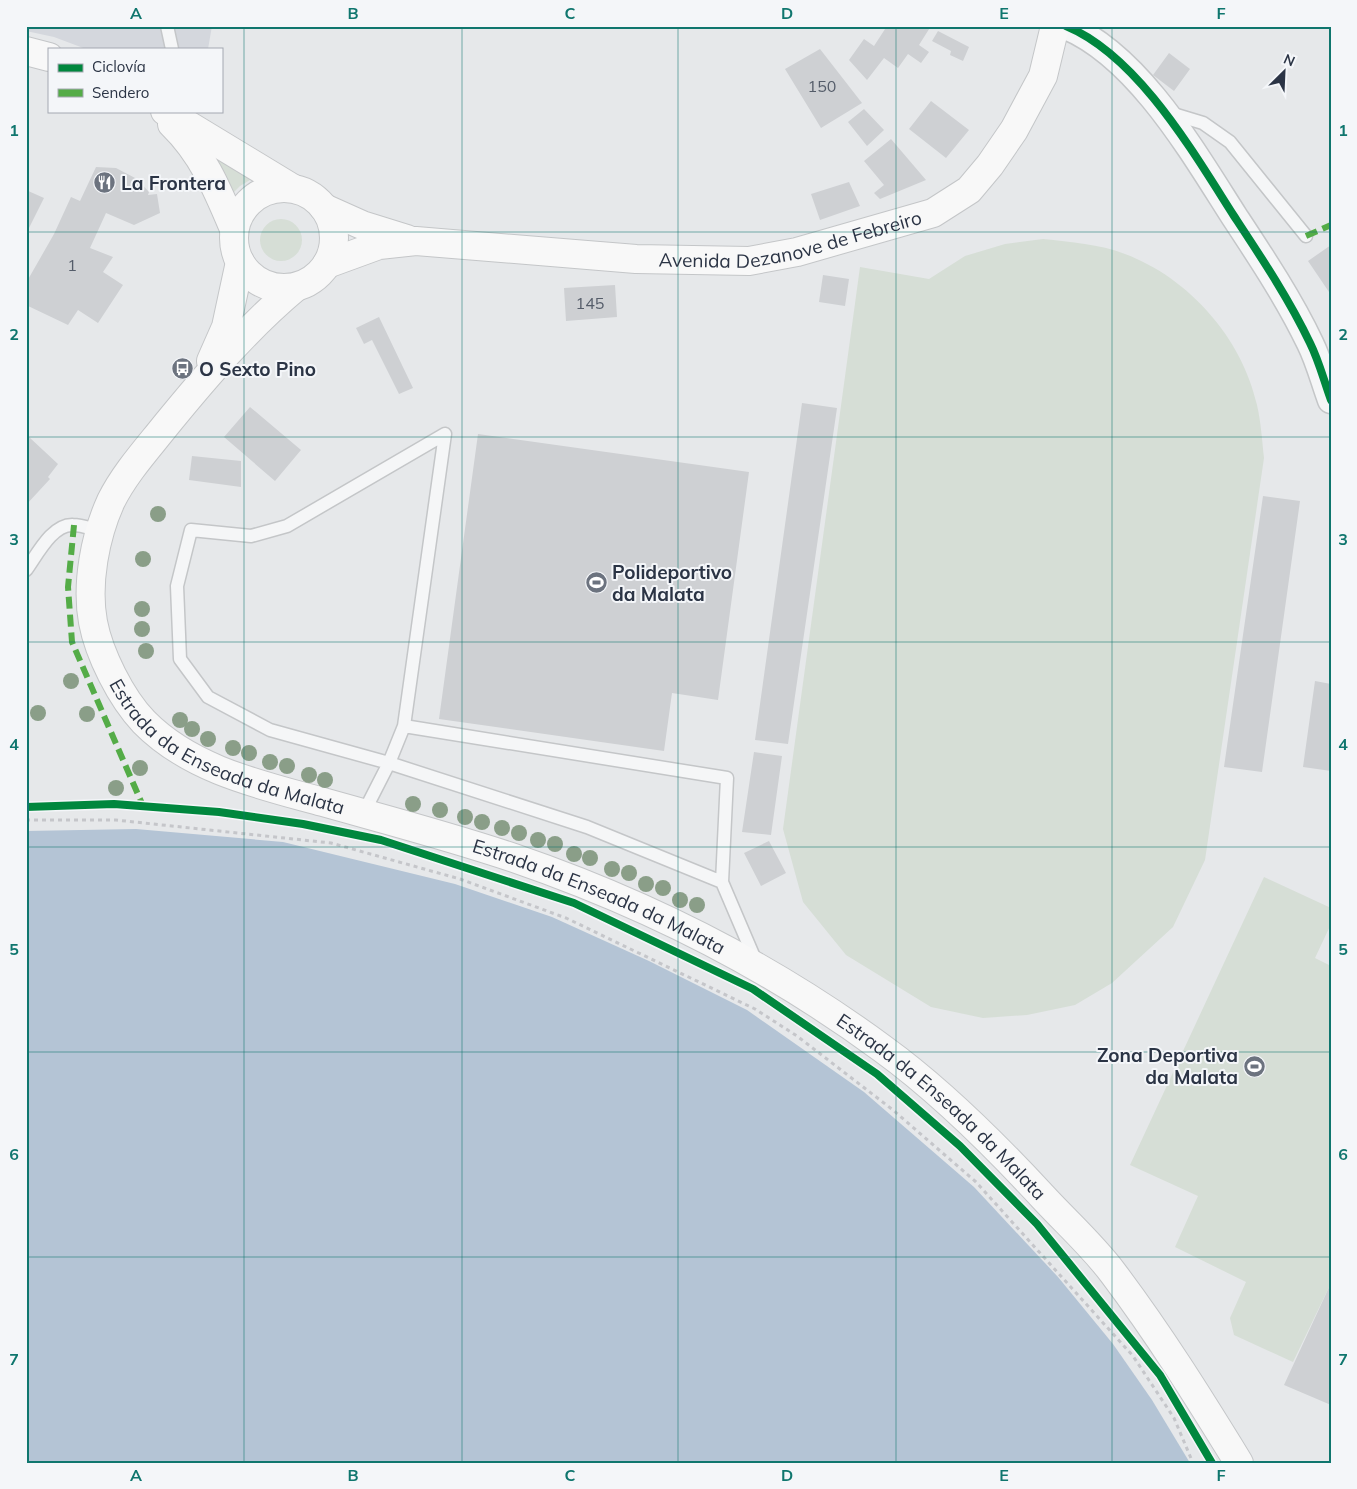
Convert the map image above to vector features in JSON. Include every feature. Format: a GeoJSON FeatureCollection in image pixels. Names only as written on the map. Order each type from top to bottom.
{"type":"FeatureCollection","features":[{"type":"Feature","properties":{"kind":"main road","name":"Avenida Dezanove de Febreiro"},"geometry":{"type":"LineString","coordinates":[[327,264],[379,245],[416,241],[636,258],[749,261],[797,252],[933,213],[969,190],[990,165],[1014,130],[1042,76],[1055,26]]}},
{"type":"Feature","properties":{"kind":"main road"},"geometry":{"type":"LineString","coordinates":[[26,51],[48,57]]}},
{"type":"Feature","properties":{"kind":"main road"},"geometry":{"type":"LineString","coordinates":[[159,112],[184,136],[204,163],[234,229]]}},
{"type":"Feature","properties":{"kind":"main road"},"geometry":{"type":"LineString","coordinates":[[178,115],[292,188],[310,196],[324,208],[331,220],[334,239],[327,264],[313,279],[296,287],[277,288],[255,279],[240,262],[234,248],[234,229],[239,216],[254,197],[267,191],[292,188]]}},
{"type":"Feature","properties":{"kind":"main road","name":"Avenida Dezanove de Febreiro"},"geometry":{"type":"LineString","coordinates":[[324,208],[362,225],[416,241]]}},
{"type":"Feature","properties":{"kind":"main road","name":"Estrada da Enseada da Malata"},"geometry":{"type":"LineString","coordinates":[[199,385],[226,327],[240,262]]}},
{"type":"Feature","properties":{"kind":"main road","name":"Estrada da Enseada da Malata"},"geometry":{"type":"LineString","coordinates":[[296,287],[261,318],[199,385],[131,468],[111,502],[101,531],[91,590],[93,622],[107,665],[122,692],[142,720],[170,744],[206,765],[258,784],[509,856],[602,892],[690,932],[759,968],[824,1008],[887,1051],[949,1103],[1008,1159],[1111,1270],[1190,1383],[1239,1463]]}},
{"type":"Feature","properties":{"kind":"street"},"geometry":{"type":"LineString","coordinates":[[1066,26],[1085,34],[1136,78],[1185,140],[1270,272],[1310,344],[1331,400]]}},
{"type":"Feature","properties":{"kind":"lane"},"geometry":{"type":"LineString","coordinates":[[167,26],[172,48]]}},
{"type":"Feature","properties":{"kind":"lane"},"geometry":{"type":"LineString","coordinates":[[1162,111],[1203,123],[1230,142],[1306,236]]}},
{"type":"Feature","properties":{"kind":"lane"},"geometry":{"type":"LineString","coordinates":[[363,814],[389,763],[404,726],[445,434],[287,526],[250,536],[191,530],[176,586],[180,659],[208,697],[270,730],[389,763],[587,826],[722,882]]}},
{"type":"Feature","properties":{"kind":"lane"},"geometry":{"type":"LineString","coordinates":[[26,570],[47,541],[63,526],[74,524],[101,531]]}},
{"type":"Feature","properties":{"kind":"lane"},"geometry":{"type":"LineString","coordinates":[[404,726],[727,778],[722,882],[759,968]]}},
{"type":"Feature","properties":{"kind":"path"},"geometry":{"type":"LineString","coordinates":[[26,820],[116,820],[330,843],[460,879],[566,918],[755,1009],[797,1036],[893,1110],[976,1182],[1133,1356],[1174,1418],[1193,1463]]}},
{"type":"Feature","properties":{"kind":"path"},"geometry":{"type":"LineString","coordinates":[[1135,1345],[1141,1352]]}},
{"type":"Feature","properties":{"kind":"shaded area"},"geometry":{"type":"Polygon","coordinates":[[[26,26],[212,26],[208,48],[83,48],[54,37],[26,31],[26,26]]]}},
{"type":"Feature","properties":{"kind":"shaded area"},"geometry":{"type":"Polygon","coordinates":[[[192,136],[255,177],[240,186],[230,196],[192,136]]]}},
{"type":"Feature","properties":{"kind":"shaded area"},"geometry":{"type":"Polygon","coordinates":[[[277,219],[285,219],[296,225],[302,240],[296,255],[285,261],[277,261],[266,255],[260,244],[260,236],[266,225],[277,219]]]}},
{"type":"Feature","properties":{"kind":"shaded area","name":"Zona Deportiva da Malata"},"geometry":{"type":"Polygon","coordinates":[[[1043,239],[1074,242],[1125,254],[1171,278],[1191,295],[1226,334],[1250,380],[1257,405],[1264,458],[1205,860],[1173,927],[1112,983],[1075,1005],[1027,1015],[983,1018],[931,1007],[846,955],[803,902],[783,829],[860,267],[929,279],[965,256],[1005,244],[1043,239]]]}},
{"type":"Feature","properties":{"kind":"shaded area","name":"Zona Deportiva da Malata"},"geometry":{"type":"Polygon","coordinates":[[[1264,877],[1331,908],[1331,924],[1315,958],[1331,966],[1331,1283],[1293,1362],[1234,1335],[1230,1318],[1246,1282],[1175,1247],[1198,1196],[1130,1165],[1264,877]]]}},
{"type":"Feature","properties":{"kind":"water"},"geometry":{"type":"Polygon","coordinates":[[[136,829],[283,842],[455,884],[552,917],[649,961],[747,1010],[864,1092],[974,1187],[1058,1277],[1113,1344],[1152,1400],[1190,1463],[26,1463],[26,831],[136,829]]]}},
{"type":"Feature","properties":{"kind":"building"},"geometry":{"type":"Polygon","coordinates":[[[887,26],[931,26],[919,45],[929,52],[921,63],[908,54],[898,68],[884,58],[867,80],[849,60],[864,39],[874,46],[887,26]]]}},
{"type":"Feature","properties":{"kind":"building"},"geometry":{"type":"Polygon","coordinates":[[[938,31],[969,47],[963,61],[950,55],[951,51],[932,41],[938,31]]]}},
{"type":"Feature","properties":{"kind":"building"},"geometry":{"type":"Polygon","coordinates":[[[820,49],[862,103],[821,128],[785,69],[820,49]]]}},
{"type":"Feature","properties":{"kind":"building"},"geometry":{"type":"Polygon","coordinates":[[[1169,53],[1190,69],[1174,91],[1153,75],[1169,53]]]}},
{"type":"Feature","properties":{"kind":"building"},"geometry":{"type":"Polygon","coordinates":[[[931,101],[969,130],[946,158],[909,129],[931,101]]]}},
{"type":"Feature","properties":{"kind":"building"},"geometry":{"type":"Polygon","coordinates":[[[864,109],[884,130],[867,146],[848,122],[864,109]]]}},
{"type":"Feature","properties":{"kind":"building"},"geometry":{"type":"Polygon","coordinates":[[[891,139],[926,180],[880,199],[874,193],[884,185],[864,161],[891,139]]]}},
{"type":"Feature","properties":{"kind":"building"},"geometry":{"type":"Polygon","coordinates":[[[96,167],[116,168],[137,179],[149,192],[148,195],[157,194],[160,213],[134,225],[106,213],[90,248],[113,257],[103,272],[123,285],[98,323],[78,310],[68,325],[26,305],[26,283],[54,234],[71,197],[80,201],[96,167]]]}},
{"type":"Feature","properties":{"kind":"building"},"geometry":{"type":"Polygon","coordinates":[[[849,182],[860,206],[820,220],[811,194],[849,182]]]}},
{"type":"Feature","properties":{"kind":"building"},"geometry":{"type":"Polygon","coordinates":[[[26,190],[44,198],[26,234],[26,190]]]}},
{"type":"Feature","properties":{"kind":"building"},"geometry":{"type":"Polygon","coordinates":[[[1331,245],[1331,291],[1329,292],[1308,261],[1331,245]]]}},
{"type":"Feature","properties":{"kind":"building"},"geometry":{"type":"Polygon","coordinates":[[[823,275],[849,279],[845,306],[819,302],[823,275]]]}},
{"type":"Feature","properties":{"kind":"building"},"geometry":{"type":"Polygon","coordinates":[[[615,285],[617,317],[566,321],[564,288],[615,285]]]}},
{"type":"Feature","properties":{"kind":"building"},"geometry":{"type":"Polygon","coordinates":[[[379,317],[413,388],[399,394],[372,340],[364,344],[356,328],[379,317]]]}},
{"type":"Feature","properties":{"kind":"building"},"geometry":{"type":"Polygon","coordinates":[[[802,403],[837,408],[788,744],[755,740],[802,403]]]}},
{"type":"Feature","properties":{"kind":"building"},"geometry":{"type":"Polygon","coordinates":[[[250,407],[301,450],[275,481],[224,437],[250,407]]]}},
{"type":"Feature","properties":{"kind":"building","name":"Polideportivo da Malata"},"geometry":{"type":"Polygon","coordinates":[[[478,434],[749,472],[718,700],[672,693],[664,751],[439,719],[478,434]]]}},
{"type":"Feature","properties":{"kind":"building"},"geometry":{"type":"Polygon","coordinates":[[[29,437],[58,464],[48,477],[50,479],[26,505],[26,441],[29,437]]]}},
{"type":"Feature","properties":{"kind":"building"},"geometry":{"type":"Polygon","coordinates":[[[192,456],[241,461],[241,487],[189,480],[192,456]]]}},
{"type":"Feature","properties":{"kind":"building"},"geometry":{"type":"Polygon","coordinates":[[[1263,496],[1300,501],[1262,772],[1224,767],[1263,496]]]}},
{"type":"Feature","properties":{"kind":"building"},"geometry":{"type":"Polygon","coordinates":[[[1315,681],[1331,684],[1331,771],[1303,767],[1315,681]]]}},
{"type":"Feature","properties":{"kind":"building"},"geometry":{"type":"Polygon","coordinates":[[[754,752],[782,756],[771,835],[742,832],[754,752]]]}},
{"type":"Feature","properties":{"kind":"building"},"geometry":{"type":"Polygon","coordinates":[[[769,841],[786,873],[761,886],[744,853],[769,841]]]}},
{"type":"Feature","properties":{"kind":"building"},"geometry":{"type":"Polygon","coordinates":[[[1331,1283],[1331,1405],[1284,1385],[1331,1283]]]}},
{"type":"Feature","properties":{"kind":"marked path"},"geometry":{"type":"LineString","coordinates":[[1306,236],[1331,225]]}},
{"type":"Feature","properties":{"kind":"marked path"},"geometry":{"type":"LineString","coordinates":[[74,525],[68,587],[72,642],[143,806]]}},
{"type":"Feature","properties":{"kind":"cycle path"},"geometry":{"type":"LineString","coordinates":[[1066,26],[1092,40],[1117,59],[1162,108],[1182,136],[1293,310],[1319,364],[1331,400]]}},
{"type":"Feature","properties":{"kind":"cycle path"},"geometry":{"type":"LineString","coordinates":[[26,807],[114,804],[219,812],[303,824],[381,840],[574,903],[753,989],[877,1074],[960,1146],[1037,1224],[1160,1375],[1212,1463]]}},
{"type":"Feature","properties":{"kind":"place","name":"La Frontera"},"geometry":{"type":"Point","coordinates":[105,183]}},
{"type":"Feature","properties":{"kind":"place","name":"O Sexto Pino"},"geometry":{"type":"Point","coordinates":[183,369]}},
{"type":"Feature","properties":{"kind":"place","name":"Polideportivo da Malata"},"geometry":{"type":"Point","coordinates":[596,583]}},
{"type":"Feature","properties":{"kind":"place","name":"Zona Deportiva da Malata"},"geometry":{"type":"Point","coordinates":[1254,1066]}}]}
